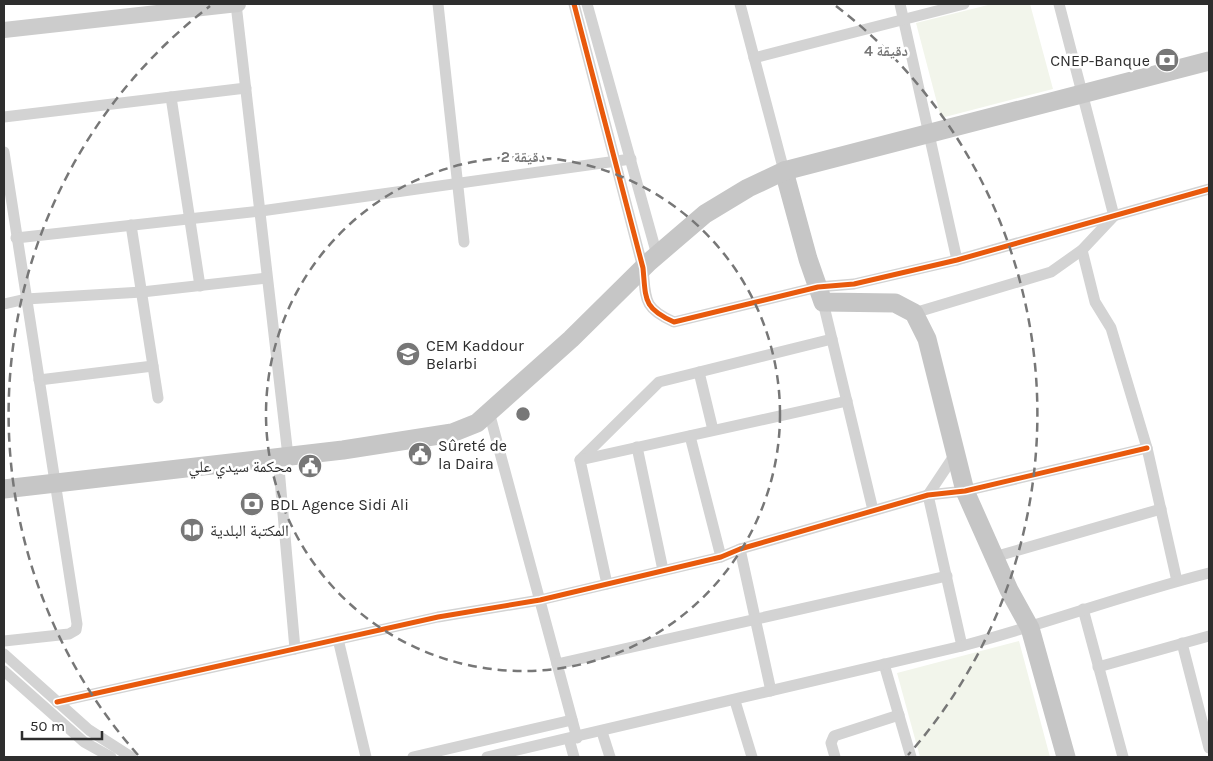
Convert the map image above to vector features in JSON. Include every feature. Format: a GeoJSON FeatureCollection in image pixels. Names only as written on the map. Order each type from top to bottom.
{"type":"FeatureCollection","features":[{"type":"Feature","properties":{"kind":"main road"},"geometry":{"type":"LineString","coordinates":[[4,30],[237,4]]}},
{"type":"Feature","properties":{"kind":"main road"},"geometry":{"type":"LineString","coordinates":[[4,488],[283,457],[452,433],[477,423],[571,339],[657,255],[705,214],[748,188],[784,172],[1209,61]]}},
{"type":"Feature","properties":{"kind":"main road"},"geometry":{"type":"LineString","coordinates":[[784,172],[821,294],[895,303],[914,313],[927,339],[965,491],[994,557],[1030,628],[1066,757]]}},
{"type":"Feature","properties":{"kind":"street"},"geometry":{"type":"LineString","coordinates":[[237,4],[261,211],[283,457],[296,649]]}},
{"type":"Feature","properties":{"kind":"street"},"geometry":{"type":"LineString","coordinates":[[438,4],[456,184],[464,242]]}},
{"type":"Feature","properties":{"kind":"street"},"geometry":{"type":"LineString","coordinates":[[574,4],[643,268],[646,297],[655,313],[674,322],[821,294],[854,284],[957,260],[1209,189]]}},
{"type":"Feature","properties":{"kind":"street"},"geometry":{"type":"LineString","coordinates":[[587,4],[657,255]]}},
{"type":"Feature","properties":{"kind":"street"},"geometry":{"type":"LineString","coordinates":[[740,4],[784,172]]}},
{"type":"Feature","properties":{"kind":"street"},"geometry":{"type":"LineString","coordinates":[[900,4],[957,260]]}},
{"type":"Feature","properties":{"kind":"street"},"geometry":{"type":"LineString","coordinates":[[754,58],[964,4]]}},
{"type":"Feature","properties":{"kind":"street"},"geometry":{"type":"LineString","coordinates":[[1059,4],[1114,216]]}},
{"type":"Feature","properties":{"kind":"street"},"geometry":{"type":"LineString","coordinates":[[4,117],[246,88]]}},
{"type":"Feature","properties":{"kind":"street"},"geometry":{"type":"LineString","coordinates":[[171,97],[200,286]]}},
{"type":"Feature","properties":{"kind":"street"},"geometry":{"type":"LineString","coordinates":[[4,152],[76,630],[69,634],[4,641]]}},
{"type":"Feature","properties":{"kind":"street"},"geometry":{"type":"LineString","coordinates":[[16,238],[261,211],[631,159]]}},
{"type":"Feature","properties":{"kind":"street"},"geometry":{"type":"LineString","coordinates":[[914,313],[1051,272],[1082,250],[1114,216]]}},
{"type":"Feature","properties":{"kind":"street"},"geometry":{"type":"LineString","coordinates":[[131,225],[158,398]]}},
{"type":"Feature","properties":{"kind":"street"},"geometry":{"type":"LineString","coordinates":[[1082,250],[1095,302],[1112,328],[1148,448],[1177,581]]}},
{"type":"Feature","properties":{"kind":"street"},"geometry":{"type":"LineString","coordinates":[[4,304],[26,299],[142,292],[267,278]]}},
{"type":"Feature","properties":{"kind":"street"},"geometry":{"type":"LineString","coordinates":[[821,294],[874,510]]}},
{"type":"Feature","properties":{"kind":"street"},"geometry":{"type":"LineString","coordinates":[[580,460],[659,382],[832,339]]}},
{"type":"Feature","properties":{"kind":"street"},"geometry":{"type":"LineString","coordinates":[[39,380],[153,366]]}},
{"type":"Feature","properties":{"kind":"street"},"geometry":{"type":"LineString","coordinates":[[699,372],[713,430]]}},
{"type":"Feature","properties":{"kind":"street"},"geometry":{"type":"LineString","coordinates":[[580,460],[847,401]]}},
{"type":"Feature","properties":{"kind":"street"},"geometry":{"type":"LineString","coordinates":[[489,412],[572,720],[574,757]]}},
{"type":"Feature","properties":{"kind":"street"},"geometry":{"type":"LineString","coordinates":[[690,436],[721,557]]}},
{"type":"Feature","properties":{"kind":"street"},"geometry":{"type":"LineString","coordinates":[[638,447],[663,570]]}},
{"type":"Feature","properties":{"kind":"street"},"geometry":{"type":"LineString","coordinates":[[57,702],[438,617],[540,600],[721,557],[740,549],[928,495],[965,491],[1148,448]]}},
{"type":"Feature","properties":{"kind":"street"},"geometry":{"type":"LineString","coordinates":[[956,453],[928,495],[962,646]]}},
{"type":"Feature","properties":{"kind":"street"},"geometry":{"type":"LineString","coordinates":[[580,460],[607,584]]}},
{"type":"Feature","properties":{"kind":"street"},"geometry":{"type":"LineString","coordinates":[[994,557],[1161,509]]}},
{"type":"Feature","properties":{"kind":"street"},"geometry":{"type":"LineString","coordinates":[[740,549],[771,691]]}},
{"type":"Feature","properties":{"kind":"street"},"geometry":{"type":"LineString","coordinates":[[487,757],[500,756],[962,646],[1030,628],[1083,609],[1209,573]]}},
{"type":"Feature","properties":{"kind":"street"},"geometry":{"type":"LineString","coordinates":[[557,664],[947,576]]}},
{"type":"Feature","properties":{"kind":"street"},"geometry":{"type":"LineString","coordinates":[[1083,609],[1123,757]]}},
{"type":"Feature","properties":{"kind":"street"},"geometry":{"type":"LineString","coordinates":[[1098,667],[1209,636]]}},
{"type":"Feature","properties":{"kind":"street"},"geometry":{"type":"LineString","coordinates":[[338,639],[366,757]]}},
{"type":"Feature","properties":{"kind":"street"},"geometry":{"type":"LineString","coordinates":[[1182,643],[1209,748]]}},
{"type":"Feature","properties":{"kind":"street"},"geometry":{"type":"LineString","coordinates":[[4,654],[89,730],[131,757]]}},
{"type":"Feature","properties":{"kind":"street"},"geometry":{"type":"LineString","coordinates":[[884,664],[911,757]]}},
{"type":"Feature","properties":{"kind":"street"},"geometry":{"type":"LineString","coordinates":[[4,670],[84,742],[111,757]]}},
{"type":"Feature","properties":{"kind":"street"},"geometry":{"type":"LineString","coordinates":[[735,701],[752,757]]}},
{"type":"Feature","properties":{"kind":"street"},"geometry":{"type":"LineString","coordinates":[[835,757],[831,743],[834,736],[899,715]]}},
{"type":"Feature","properties":{"kind":"street"},"geometry":{"type":"LineString","coordinates":[[414,757],[572,720]]}},
{"type":"Feature","properties":{"kind":"street"},"geometry":{"type":"LineString","coordinates":[[602,732],[610,757]]}},
{"type":"Feature","properties":{"kind":"shaded area"},"geometry":{"type":"Polygon","coordinates":[[[992,4],[1030,4],[1053,89],[941,118],[916,23],[992,4]]]}},
{"type":"Feature","properties":{"kind":"shaded area"},"geometry":{"type":"Polygon","coordinates":[[[1019,641],[1050,757],[920,757],[897,673],[1019,641]]]}},
{"type":"Feature","properties":{"kind":"cycle path"},"geometry":{"type":"LineString","coordinates":[[574,4],[643,268],[648,302],[656,312],[674,322],[818,287],[854,284],[957,260],[1209,189]]}},
{"type":"Feature","properties":{"kind":"cycle path"},"geometry":{"type":"LineString","coordinates":[[57,702],[438,617],[540,600],[721,557],[740,549],[928,495],[965,491],[1147,448]]}},
{"type":"Feature","properties":{"kind":"place","name":"CNEP-Banque"},"geometry":{"type":"Point","coordinates":[1167,60]}},
{"type":"Feature","properties":{"kind":"place","name":"CEM Kaddour Belarbi"},"geometry":{"type":"Point","coordinates":[408,354]}},
{"type":"Feature","properties":{"kind":"place","name":"Sûreté de la Daira"},"geometry":{"type":"Point","coordinates":[420,454]}},
{"type":"Feature","properties":{"kind":"place","name":"محكمة سيدي علي"},"geometry":{"type":"Point","coordinates":[310,466]}},
{"type":"Feature","properties":{"kind":"place","name":"BDL Agence Sidi Ali"},"geometry":{"type":"Point","coordinates":[252,504]}},
{"type":"Feature","properties":{"kind":"place","name":"المكتبة البلدية"},"geometry":{"type":"Point","coordinates":[192,530]}}]}
